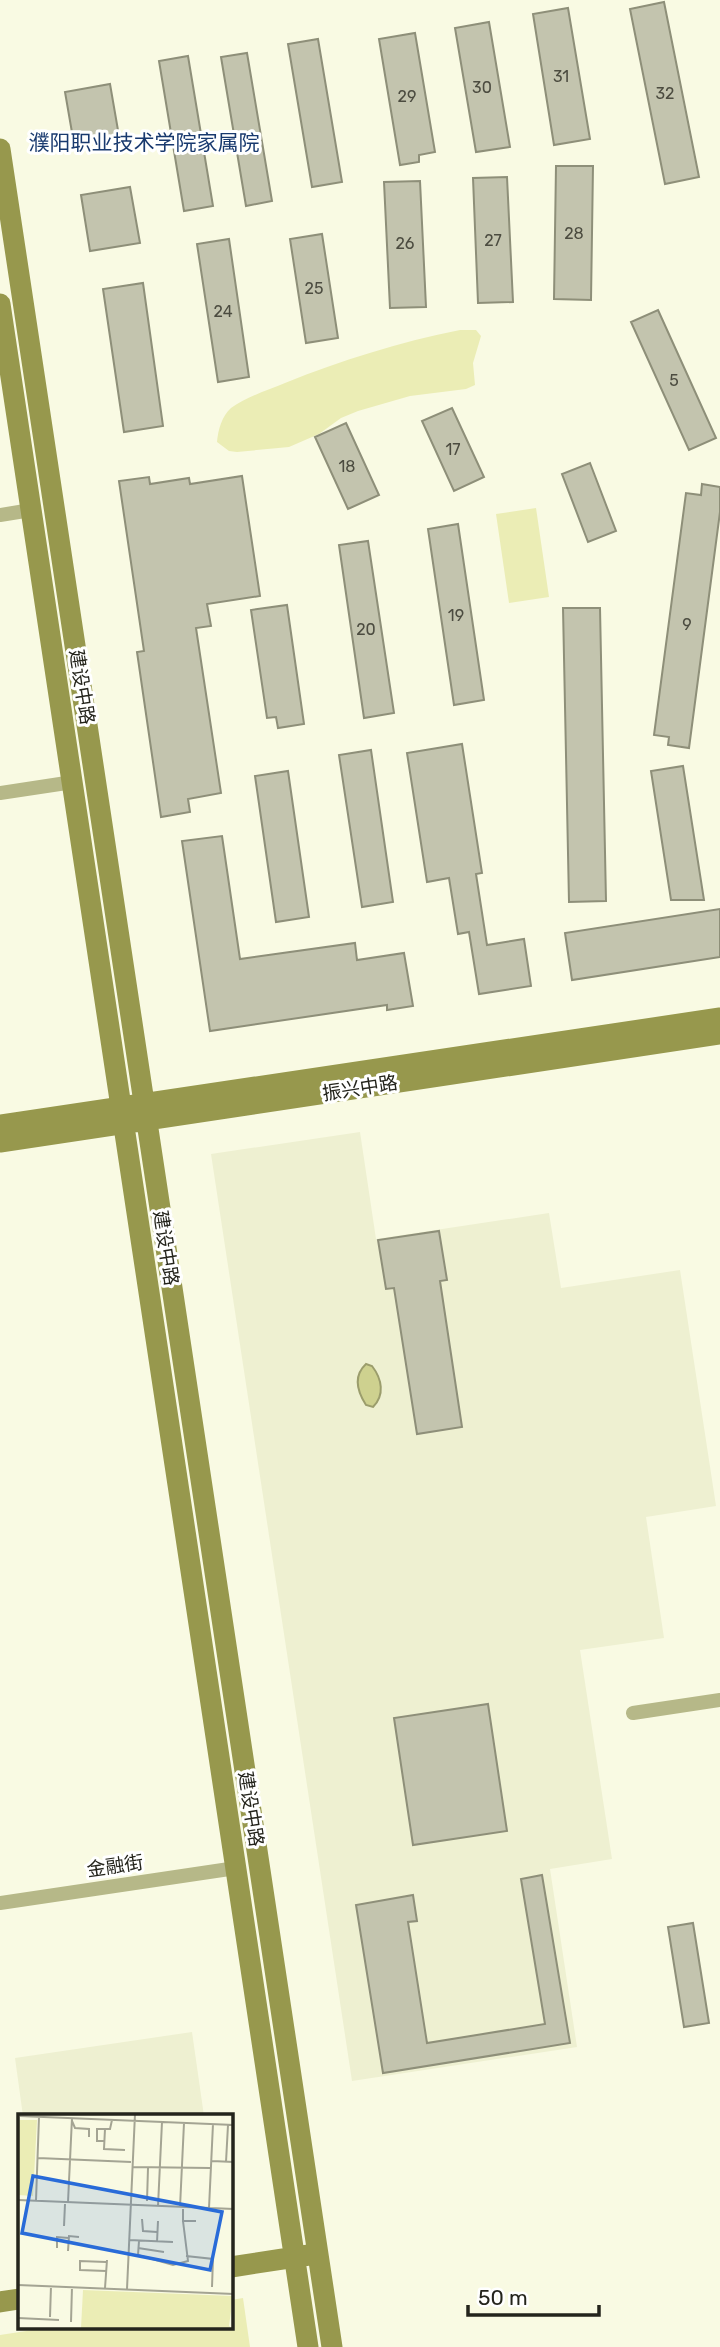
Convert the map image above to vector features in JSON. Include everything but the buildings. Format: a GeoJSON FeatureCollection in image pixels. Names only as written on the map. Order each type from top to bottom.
{"type":"FeatureCollection","features":[{"type":"Feature","properties":{"kind":"main road","name":"建设中路"},"geometry":{"type":"LineString","coordinates":[[0,149],[332,2347]]}},
{"type":"Feature","properties":{"kind":"main road","name":"建设中路"},"geometry":{"type":"LineString","coordinates":[[0,304],[308,2347]]}},
{"type":"Feature","properties":{"kind":"main road","name":"振兴中路"},"geometry":{"type":"LineString","coordinates":[[146,1112],[720,1018]]}},
{"type":"Feature","properties":{"kind":"main road","name":"振兴中路"},"geometry":{"type":"LineString","coordinates":[[0,1125],[123,1115],[720,1034]]}},
{"type":"Feature","properties":{"kind":"main road","name":"振兴中路"},"geometry":{"type":"LineString","coordinates":[[0,1142],[123,1115]]}},
{"type":"Feature","properties":{"kind":"main road"},"geometry":{"type":"LineString","coordinates":[[233,2267],[318,2254]]}},
{"type":"Feature","properties":{"kind":"main road"},"geometry":{"type":"LineString","coordinates":[[0,2302],[18,2299]]}},
{"type":"Feature","properties":{"kind":"street"},"geometry":{"type":"LineString","coordinates":[[0,515],[31,510]]}},
{"type":"Feature","properties":{"kind":"street"},"geometry":{"type":"LineString","coordinates":[[0,793],[72,782]]}},
{"type":"Feature","properties":{"kind":"street"},"geometry":{"type":"LineString","coordinates":[[633,1713],[720,1700]]}},
{"type":"Feature","properties":{"kind":"street","name":"金融街"},"geometry":{"type":"LineString","coordinates":[[0,1903],[236,1868]]}},
{"type":"Feature","properties":{"kind":"shaded area"},"geometry":{"type":"Polygon","coordinates":[[[460,330],[476,330],[481,336],[473,363],[475,385],[466,389],[410,396],[358,411],[341,418],[319,434],[289,447],[237,452],[229,451],[217,442],[225,415],[231,408],[250,397],[350,359],[460,330]]]}},
{"type":"Feature","properties":{"kind":"shaded area"},"geometry":{"type":"Polygon","coordinates":[[[536,508],[549,597],[509,603],[496,514],[536,508]]]}},
{"type":"Feature","properties":{"kind":"shaded area"},"geometry":{"type":"Polygon","coordinates":[[[360,1132],[376,1239],[549,1213],[561,1288],[680,1270],[716,1506],[646,1517],[664,1638],[580,1650],[612,1859],[550,1869],[577,2047],[352,2081],[211,1154],[360,1132]]]}},
{"type":"Feature","properties":{"kind":"shaded area"},"geometry":{"type":"Polygon","coordinates":[[[366,1364],[372,1366],[381,1387],[373,1407],[366,1405],[358,1384],[359,1374],[366,1364]]]}},
{"type":"Feature","properties":{"kind":"shaded area"},"geometry":{"type":"Polygon","coordinates":[[[192,2032],[204,2114],[23,2114],[15,2058],[192,2032]]]}},
{"type":"Feature","properties":{"kind":"shaded area"},"geometry":{"type":"Polygon","coordinates":[[[243,2298],[250,2347],[0,2347],[0,2335],[33,2330],[233,2330],[233,2300],[243,2298]]]}},
{"type":"Feature","properties":{"kind":"district","name":"濮阳职业技术学院家属院"},"geometry":{"type":"Point","coordinates":[144,142]}}]}
